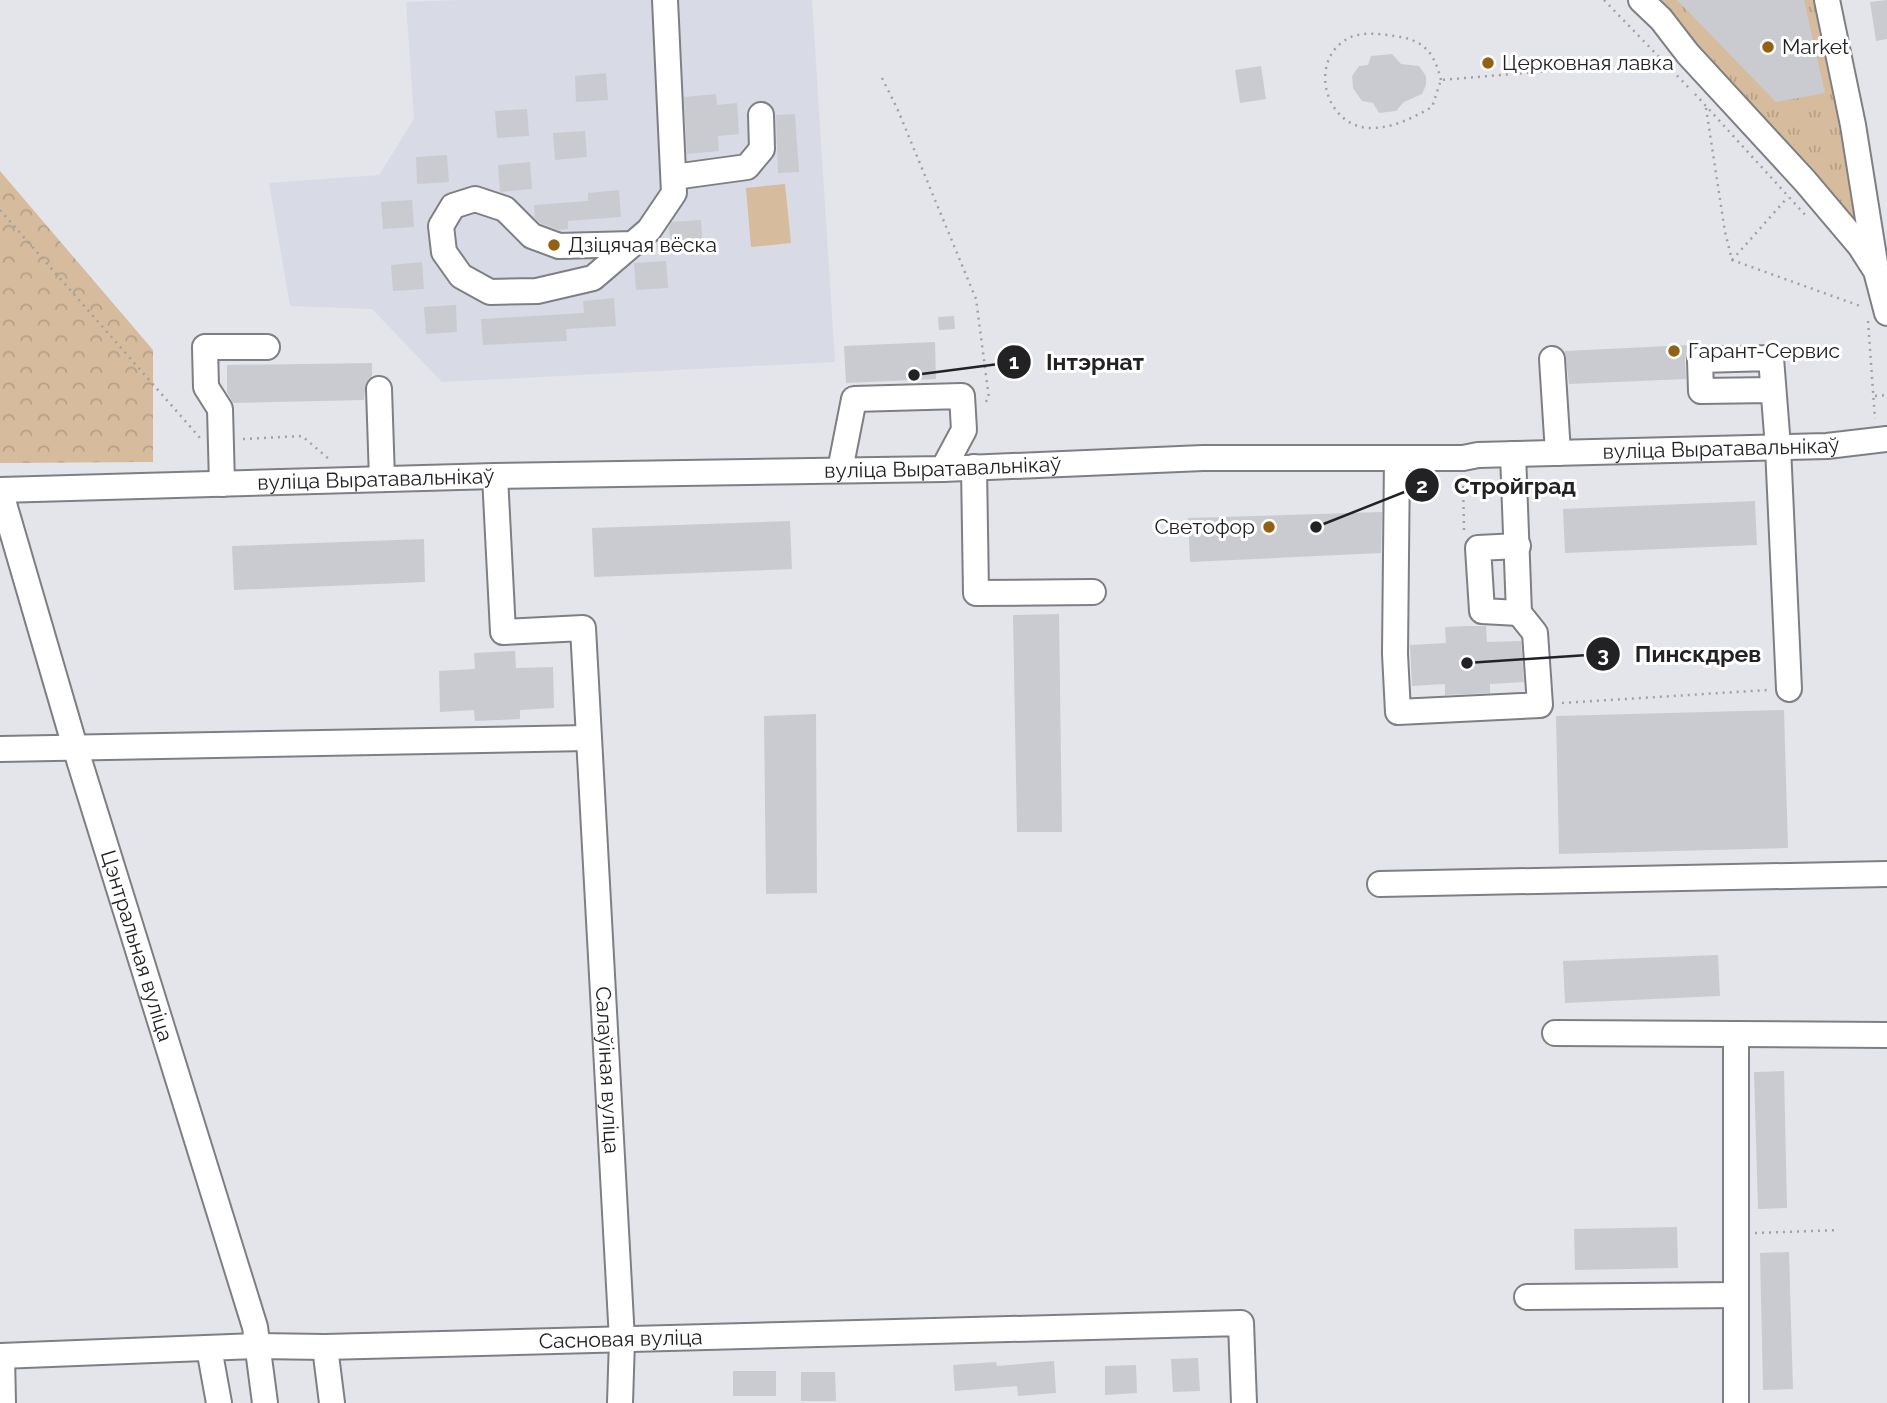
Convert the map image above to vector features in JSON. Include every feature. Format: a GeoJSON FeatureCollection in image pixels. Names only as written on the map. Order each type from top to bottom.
{"type":"FeatureCollection","features":[{"type":"Feature","properties":{"kind":"street"},"geometry":{"type":"LineString","coordinates":[[633,244],[559,246],[532,236],[505,209],[475,199],[453,206],[441,226],[444,252],[461,276],[490,292],[537,290],[593,278],[633,244],[649,230],[674,193],[665,0]]}},
{"type":"Feature","properties":{"kind":"street"},"geometry":{"type":"LineString","coordinates":[[1641,0],[1805,181],[1860,246],[1876,271]]}},
{"type":"Feature","properties":{"kind":"street"},"geometry":{"type":"LineString","coordinates":[[1827,0],[1853,125],[1876,271],[1877,317]]}},
{"type":"Feature","properties":{"kind":"street"},"geometry":{"type":"LineString","coordinates":[[674,177],[747,167],[762,149],[761,115]]}},
{"type":"Feature","properties":{"kind":"street"},"geometry":{"type":"LineString","coordinates":[[222,484],[220,409],[206,387],[205,347],[267,348]]}},
{"type":"Feature","properties":{"kind":"street"},"geometry":{"type":"LineString","coordinates":[[1552,359],[1558,453]]}},
{"type":"Feature","properties":{"kind":"street"},"geometry":{"type":"LineString","coordinates":[[379,389],[382,480]]}},
{"type":"Feature","properties":{"kind":"street"},"geometry":{"type":"LineString","coordinates":[[1772,390],[1778,447],[1789,689]]}},
{"type":"Feature","properties":{"kind":"street"},"geometry":{"type":"LineString","coordinates":[[840,470],[854,399],[962,397],[964,429],[943,468]]}},
{"type":"Feature","properties":{"kind":"street","name":"вуліца Выратавальнікаў"},"geometry":{"type":"LineString","coordinates":[[0,490],[495,476],[943,468],[1203,458],[1463,458],[1513,454],[1778,447],[1882,440]]}},
{"type":"Feature","properties":{"kind":"street"},"geometry":{"type":"LineString","coordinates":[[1397,458],[1395,654],[1398,712],[1540,705],[1535,633],[1520,612],[1513,454]]}},
{"type":"Feature","properties":{"kind":"street"},"geometry":{"type":"LineString","coordinates":[[974,467],[976,593],[1093,592]]}},
{"type":"Feature","properties":{"kind":"street","name":"Салаўіная вуліца"},"geometry":{"type":"LineString","coordinates":[[495,476],[503,632],[583,628],[622,1340],[620,1403]]}},
{"type":"Feature","properties":{"kind":"street","name":"Цэнтральная вуліца"},"geometry":{"type":"LineString","coordinates":[[0,490],[75,747],[255,1327],[265,1403]]}},
{"type":"Feature","properties":{"kind":"street"},"geometry":{"type":"LineString","coordinates":[[1518,546],[1478,548],[1482,611],[1520,612]]}},
{"type":"Feature","properties":{"kind":"street"},"geometry":{"type":"LineString","coordinates":[[0,749],[588,738]]}},
{"type":"Feature","properties":{"kind":"street"},"geometry":{"type":"LineString","coordinates":[[1380,884],[1887,874]]}},
{"type":"Feature","properties":{"kind":"street"},"geometry":{"type":"LineString","coordinates":[[1555,1033],[1887,1035]]}},
{"type":"Feature","properties":{"kind":"street"},"geometry":{"type":"LineString","coordinates":[[1736,1034],[1736,1403]]}},
{"type":"Feature","properties":{"kind":"street"},"geometry":{"type":"LineString","coordinates":[[1527,1297],[1736,1295]]}},
{"type":"Feature","properties":{"kind":"street","name":"Сасновая вуліца"},"geometry":{"type":"LineString","coordinates":[[1,1356],[257,1346],[325,1348],[1241,1323],[1244,1403]]}},
{"type":"Feature","properties":{"kind":"street"},"geometry":{"type":"LineString","coordinates":[[209,1348],[219,1403]]}},
{"type":"Feature","properties":{"kind":"street"},"geometry":{"type":"LineString","coordinates":[[325,1348],[332,1403]]}},
{"type":"Feature","properties":{"kind":"street"},"geometry":{"type":"LineString","coordinates":[[1,1356],[3,1403]]}},
{"type":"Feature","properties":{"kind":"path"},"geometry":{"type":"LineString","coordinates":[[1604,0],[1705,105],[1814,225]]}},
{"type":"Feature","properties":{"kind":"path"},"geometry":{"type":"LineString","coordinates":[[1374,33],[1400,37],[1426,46],[1437,62],[1441,80],[1432,107],[1403,123],[1370,128],[1344,120],[1329,101],[1324,76],[1331,54],[1348,38],[1374,33]]}},
{"type":"Feature","properties":{"kind":"path"},"geometry":{"type":"LineString","coordinates":[[1441,80],[1664,62],[1688,54]]}},
{"type":"Feature","properties":{"kind":"path"},"geometry":{"type":"LineString","coordinates":[[882,78],[976,299],[989,398],[964,429]]}},
{"type":"Feature","properties":{"kind":"path"},"geometry":{"type":"LineString","coordinates":[[1705,105],[1732,260]]}},
{"type":"Feature","properties":{"kind":"path"},"geometry":{"type":"LineString","coordinates":[[1732,260],[1788,197]]}},
{"type":"Feature","properties":{"kind":"path"},"geometry":{"type":"LineString","coordinates":[[1732,260],[1867,308],[1865,301]]}},
{"type":"Feature","properties":{"kind":"path"},"geometry":{"type":"LineString","coordinates":[[1877,317],[1875,396],[1882,440]]}},
{"type":"Feature","properties":{"kind":"path"},"geometry":{"type":"LineString","coordinates":[[1875,396],[1887,395]]}},
{"type":"Feature","properties":{"kind":"path"},"geometry":{"type":"LineString","coordinates":[[243,439],[302,436],[329,460]]}},
{"type":"Feature","properties":{"kind":"path"},"geometry":{"type":"LineString","coordinates":[[1540,705],[1789,689]]}},
{"type":"Feature","properties":{"kind":"path"},"geometry":{"type":"LineString","coordinates":[[1736,1234],[1839,1230]]}},
{"type":"Feature","properties":{"kind":"shaded area","name":"Дзіцячая вёска"},"geometry":{"type":"Polygon","coordinates":[[[812,0],[835,362],[442,382],[372,309],[290,306],[269,183],[379,175],[414,119],[406,2],[812,0]]]}},
{"type":"Feature","properties":{"kind":"green space"},"geometry":{"type":"Polygon","coordinates":[[[1654,0],[1823,0],[1870,246],[1819,177],[1654,0]]]}},
{"type":"Feature","properties":{"kind":"green space"},"geometry":{"type":"Polygon","coordinates":[[[0,171],[153,350],[153,462],[0,463],[0,171]]]}},
{"type":"Feature","properties":{"kind":"green space"},"geometry":{"type":"Polygon","coordinates":[[[785,184],[791,243],[751,247],[746,188],[785,184]]]}},
{"type":"Feature","properties":{"kind":"building","name":"Market"},"geometry":{"type":"Polygon","coordinates":[[[1677,0],[1804,0],[1825,93],[1776,102],[1677,0]]]}},
{"type":"Feature","properties":{"kind":"building"},"geometry":{"type":"Polygon","coordinates":[[[1887,0],[1887,39],[1876,41],[1870,2],[1887,0]]]}},
{"type":"Feature","properties":{"kind":"building"},"geometry":{"type":"Polygon","coordinates":[[[1392,54],[1401,64],[1419,66],[1426,76],[1426,85],[1422,94],[1404,102],[1396,111],[1379,113],[1373,103],[1362,101],[1353,88],[1352,76],[1359,66],[1368,65],[1371,56],[1392,54]]]}},
{"type":"Feature","properties":{"kind":"building"},"geometry":{"type":"Polygon","coordinates":[[[1261,66],[1266,99],[1240,103],[1235,70],[1261,66]]]}},
{"type":"Feature","properties":{"kind":"building"},"geometry":{"type":"Polygon","coordinates":[[[606,73],[608,100],[576,102],[575,76],[606,73]]]}},
{"type":"Feature","properties":{"kind":"building"},"geometry":{"type":"Polygon","coordinates":[[[716,94],[717,105],[737,103],[739,134],[718,136],[719,151],[687,154],[684,97],[716,94]]]}},
{"type":"Feature","properties":{"kind":"building"},"geometry":{"type":"Polygon","coordinates":[[[527,109],[529,136],[497,138],[495,111],[527,109]]]}},
{"type":"Feature","properties":{"kind":"building"},"geometry":{"type":"Polygon","coordinates":[[[795,114],[799,172],[778,173],[776,115],[795,114]]]}},
{"type":"Feature","properties":{"kind":"building"},"geometry":{"type":"Polygon","coordinates":[[[585,131],[587,157],[555,160],[553,133],[585,131]]]}},
{"type":"Feature","properties":{"kind":"building"},"geometry":{"type":"Polygon","coordinates":[[[447,155],[449,182],[417,184],[416,157],[447,155]]]}},
{"type":"Feature","properties":{"kind":"building"},"geometry":{"type":"Polygon","coordinates":[[[530,162],[532,189],[500,192],[498,165],[530,162]]]}},
{"type":"Feature","properties":{"kind":"building"},"geometry":{"type":"Polygon","coordinates":[[[619,190],[621,217],[568,221],[568,229],[559,230],[540,223],[535,218],[534,205],[588,201],[588,193],[619,190]]]}},
{"type":"Feature","properties":{"kind":"building"},"geometry":{"type":"Polygon","coordinates":[[[412,200],[414,227],[383,229],[381,202],[412,200]]]}},
{"type":"Feature","properties":{"kind":"building"},"geometry":{"type":"Polygon","coordinates":[[[701,220],[703,247],[671,249],[669,227],[672,222],[701,220]]]}},
{"type":"Feature","properties":{"kind":"building"},"geometry":{"type":"Polygon","coordinates":[[[666,261],[668,288],[636,290],[634,263],[666,261]]]}},
{"type":"Feature","properties":{"kind":"building"},"geometry":{"type":"Polygon","coordinates":[[[422,262],[424,289],[393,291],[391,265],[422,262]]]}},
{"type":"Feature","properties":{"kind":"building"},"geometry":{"type":"Polygon","coordinates":[[[614,298],[616,326],[566,329],[567,341],[483,345],[481,319],[584,313],[583,301],[614,298]]]}},
{"type":"Feature","properties":{"kind":"building"},"geometry":{"type":"Polygon","coordinates":[[[456,305],[457,332],[426,334],[424,307],[456,305]]]}},
{"type":"Feature","properties":{"kind":"building"},"geometry":{"type":"Polygon","coordinates":[[[954,316],[955,329],[939,330],[938,317],[954,316]]]}},
{"type":"Feature","properties":{"kind":"building"},"geometry":{"type":"Polygon","coordinates":[[[935,342],[936,379],[846,383],[844,346],[935,342]]]}},
{"type":"Feature","properties":{"kind":"building"},"geometry":{"type":"Polygon","coordinates":[[[1688,345],[1685,360],[1686,379],[1569,384],[1565,351],[1688,345]]]}},
{"type":"Feature","properties":{"kind":"building"},"geometry":{"type":"Polygon","coordinates":[[[372,363],[372,376],[366,383],[364,400],[233,403],[227,392],[227,365],[372,363]]]}},
{"type":"Feature","properties":{"kind":"building"},"geometry":{"type":"Polygon","coordinates":[[[1755,501],[1757,545],[1565,553],[1563,509],[1755,501]]]}},
{"type":"Feature","properties":{"kind":"building"},"geometry":{"type":"Polygon","coordinates":[[[1382,512],[1381,553],[1190,562],[1188,518],[1382,512]]]}},
{"type":"Feature","properties":{"kind":"building"},"geometry":{"type":"Polygon","coordinates":[[[790,521],[792,569],[594,577],[592,528],[790,521]]]}},
{"type":"Feature","properties":{"kind":"building"},"geometry":{"type":"Polygon","coordinates":[[[424,539],[425,582],[234,590],[232,546],[424,539]]]}},
{"type":"Feature","properties":{"kind":"building"},"geometry":{"type":"Polygon","coordinates":[[[1059,614],[1062,832],[1017,832],[1013,615],[1059,614]]]}},
{"type":"Feature","properties":{"kind":"building"},"geometry":{"type":"Polygon","coordinates":[[[1486,626],[1487,642],[1521,641],[1524,682],[1490,684],[1490,693],[1445,695],[1445,684],[1412,686],[1410,645],[1446,643],[1445,627],[1486,626]]]}},
{"type":"Feature","properties":{"kind":"building"},"geometry":{"type":"Polygon","coordinates":[[[515,651],[516,668],[553,667],[554,708],[520,710],[520,719],[475,721],[474,710],[440,712],[439,671],[475,669],[474,653],[515,651]]]}},
{"type":"Feature","properties":{"kind":"building"},"geometry":{"type":"Polygon","coordinates":[[[1784,710],[1788,848],[1559,854],[1556,716],[1784,710]]]}},
{"type":"Feature","properties":{"kind":"building"},"geometry":{"type":"Polygon","coordinates":[[[816,714],[817,893],[766,894],[764,716],[816,714]]]}},
{"type":"Feature","properties":{"kind":"building"},"geometry":{"type":"Polygon","coordinates":[[[1718,955],[1720,996],[1565,1003],[1563,961],[1718,955]]]}},
{"type":"Feature","properties":{"kind":"building"},"geometry":{"type":"Polygon","coordinates":[[[1784,1071],[1787,1208],[1758,1209],[1754,1072],[1784,1071]]]}},
{"type":"Feature","properties":{"kind":"building"},"geometry":{"type":"Polygon","coordinates":[[[1677,1227],[1678,1268],[1575,1270],[1574,1229],[1677,1227]]]}},
{"type":"Feature","properties":{"kind":"building"},"geometry":{"type":"Polygon","coordinates":[[[1789,1252],[1793,1389],[1763,1390],[1760,1253],[1789,1252]]]}},
{"type":"Feature","properties":{"kind":"building"},"geometry":{"type":"Polygon","coordinates":[[[1198,1358],[1200,1391],[1173,1392],[1171,1359],[1198,1358]]]}},
{"type":"Feature","properties":{"kind":"building"},"geometry":{"type":"Polygon","coordinates":[[[1054,1361],[1056,1393],[1018,1396],[1017,1386],[955,1391],[953,1365],[996,1362],[997,1366],[1054,1361]]]}},
{"type":"Feature","properties":{"kind":"building"},"geometry":{"type":"Polygon","coordinates":[[[1136,1365],[1137,1393],[1105,1395],[1105,1366],[1136,1365]]]}},
{"type":"Feature","properties":{"kind":"building"},"geometry":{"type":"Polygon","coordinates":[[[733,1371],[776,1371],[776,1396],[733,1396],[733,1371]]]}},
{"type":"Feature","properties":{"kind":"building"},"geometry":{"type":"Polygon","coordinates":[[[801,1372],[835,1372],[836,1401],[801,1401],[801,1372]]]}},
{"type":"Feature","properties":{"kind":"place","name":"Market"},"geometry":{"type":"Point","coordinates":[1768,47]}},
{"type":"Feature","properties":{"kind":"place","name":"Церковная лавка"},"geometry":{"type":"Point","coordinates":[1488,63]}},
{"type":"Feature","properties":{"kind":"place","name":"Дзіцячая вёска"},"geometry":{"type":"Point","coordinates":[554,245]}},
{"type":"Feature","properties":{"kind":"place","name":"Гарант-Сервис"},"geometry":{"type":"Point","coordinates":[1674,351]}},
{"type":"Feature","properties":{"kind":"place","name":"Інтэрнат"},"geometry":{"type":"Point","coordinates":[914,375]}},
{"type":"Feature","properties":{"kind":"place","name":"Светофор"},"geometry":{"type":"Point","coordinates":[1269,527]}},
{"type":"Feature","properties":{"kind":"place","name":"Стройград"},"geometry":{"type":"Point","coordinates":[1316,527]}},
{"type":"Feature","properties":{"kind":"place","name":"Пинскдрев"},"geometry":{"type":"Point","coordinates":[1467,663]}}]}
